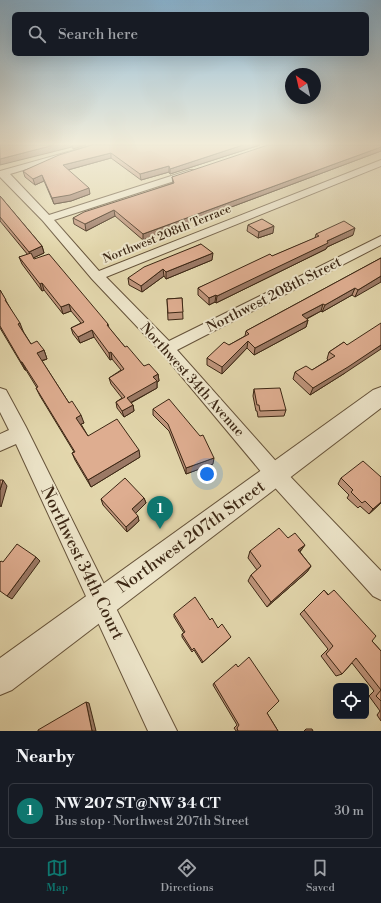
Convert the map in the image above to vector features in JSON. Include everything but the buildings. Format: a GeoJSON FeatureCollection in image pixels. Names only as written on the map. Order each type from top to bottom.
{"type":"FeatureCollection","features":[{"type":"Feature","properties":{"kind":"street","name":"Northwest 34th Avenue"},"geometry":{"type":"LineString","coordinates":[[8,179],[48,219],[97,276],[167,349],[275,474],[381,588]]}},
{"type":"Feature","properties":{"kind":"street"},"geometry":{"type":"LineString","coordinates":[[48,219],[171,179]]}},
{"type":"Feature","properties":{"kind":"street","name":"Northwest 208th Terrace"},"geometry":{"type":"LineString","coordinates":[[97,276],[341,179]]}},
{"type":"Feature","properties":{"kind":"street","name":"Northwest 208th Street"},"geometry":{"type":"LineString","coordinates":[[167,349],[381,240]]}},
{"type":"Feature","properties":{"kind":"street","name":"Northwest 34th Court"},"geometry":{"type":"LineString","coordinates":[[0,395],[20,433],[163,731]]}},
{"type":"Feature","properties":{"kind":"street","name":"Northwest 207th Street"},"geometry":{"type":"LineString","coordinates":[[0,678],[381,396]]}},
{"type":"Feature","properties":{"kind":"street"},"geometry":{"type":"LineString","coordinates":[[0,443],[20,433]]}},
{"type":"Feature","properties":{"kind":"place","name":"NW 207 ST@NW 34 CT"},"geometry":{"type":"Point","coordinates":[160,529]}}]}
